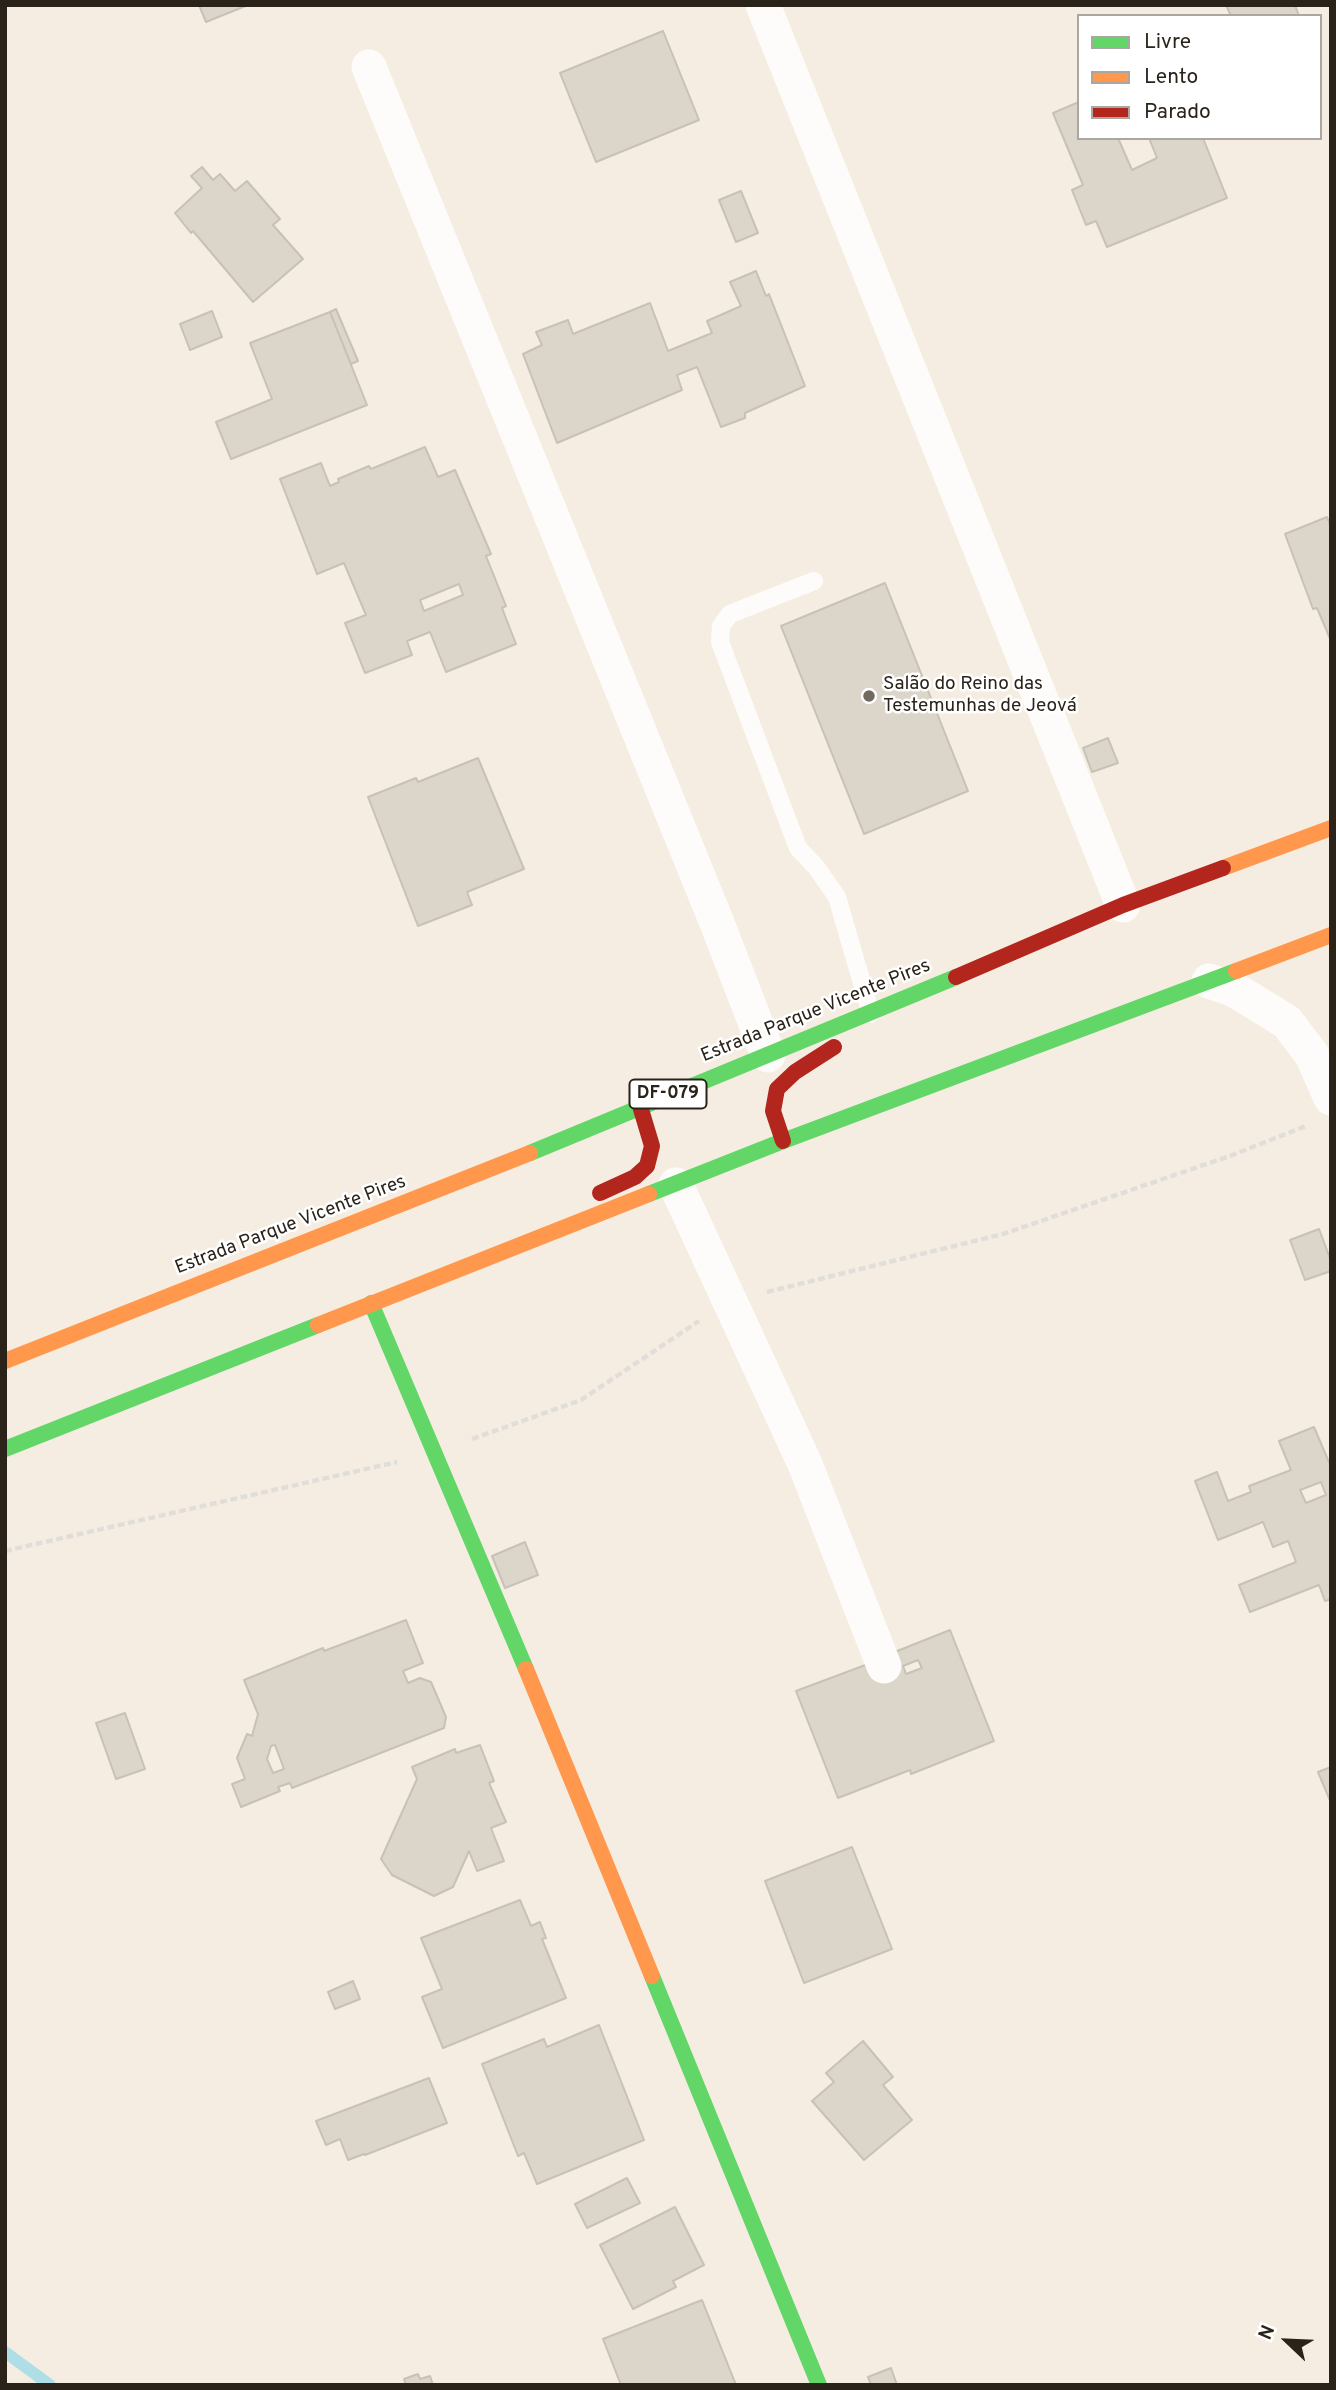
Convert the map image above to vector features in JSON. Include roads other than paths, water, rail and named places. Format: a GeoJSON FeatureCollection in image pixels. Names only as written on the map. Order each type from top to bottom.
{"type":"FeatureCollection","features":[{"type":"Feature","properties":{"kind":"main road","name":"Estrada Parque Vicente Pires"},"geometry":{"type":"LineString","coordinates":[[5,1361],[467,1180],[640,1106],[872,1014],[1123,905],[1331,828]]}},
{"type":"Feature","properties":{"kind":"main road"},"geometry":{"type":"LineString","coordinates":[[5,1449],[783,1141],[1331,934]]}},
{"type":"Feature","properties":{"kind":"main road"},"geometry":{"type":"LineString","coordinates":[[783,1141],[773,1111],[777,1089],[795,1072],[876,1022],[889,1006]]}},
{"type":"Feature","properties":{"kind":"main road"},"geometry":{"type":"LineString","coordinates":[[567,1225],[582,1202],[635,1177],[647,1166],[652,1146],[640,1106]]}},
{"type":"Feature","properties":{"kind":"main road"},"geometry":{"type":"LineString","coordinates":[[371,1303],[493,1589],[819,2385]]}},
{"type":"Feature","properties":{"kind":"street"},"geometry":{"type":"LineString","coordinates":[[764,5],[1123,905]]}},
{"type":"Feature","properties":{"kind":"street"},"geometry":{"type":"LineString","coordinates":[[369,67],[707,897],[768,1055]]}},
{"type":"Feature","properties":{"kind":"street"},"geometry":{"type":"LineString","coordinates":[[1209,981],[1235,990],[1287,1022],[1312,1055],[1324,1110]]}},
{"type":"Feature","properties":{"kind":"street"},"geometry":{"type":"LineString","coordinates":[[676,1185],[805,1464],[884,1666]]}},
{"type":"Feature","properties":{"kind":"lane"},"geometry":{"type":"LineString","coordinates":[[814,581],[730,614],[720,626],[720,642],[798,848],[816,867],[837,898],[872,1014]]}},
{"type":"Feature","properties":{"kind":"waterway"},"geometry":{"type":"LineString","coordinates":[[5,2352],[50,2385]]}},
{"type":"Feature","properties":{"kind":"place","name":"Salão do Reino das Testemunhas de Jeová"},"geometry":{"type":"Point","coordinates":[869,696]}}]}
